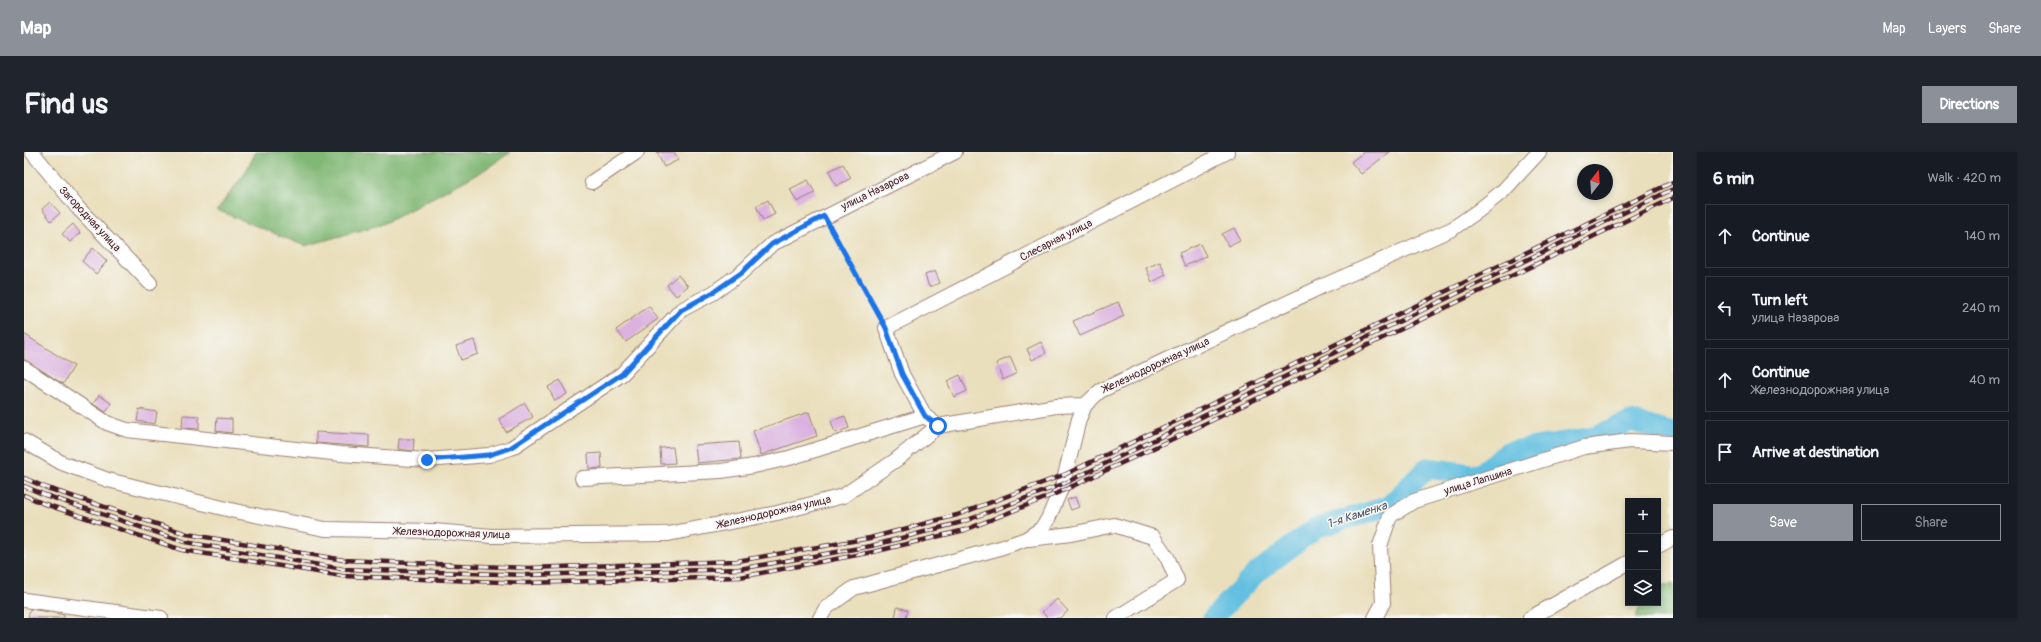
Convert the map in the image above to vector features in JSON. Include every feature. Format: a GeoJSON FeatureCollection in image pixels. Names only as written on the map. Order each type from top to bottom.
{"type":"FeatureCollection","features":[{"type":"Feature","properties":{"kind":"street","name":"Загородная улица"},"geometry":{"type":"LineString","coordinates":[[32,152],[78,208],[150,283]]}},
{"type":"Feature","properties":{"kind":"street"},"geometry":{"type":"LineString","coordinates":[[592,182],[637,152]]}},
{"type":"Feature","properties":{"kind":"street","name":"улица Назарова"},"geometry":{"type":"LineString","coordinates":[[24,368],[107,423],[127,430],[312,451],[419,460],[489,455],[510,448],[622,374],[681,310],[712,293],[741,273],[772,244],[824,216],[954,152]]}},
{"type":"Feature","properties":{"kind":"street","name":"Слесарная улица"},"geometry":{"type":"LineString","coordinates":[[886,328],[1227,152]]}},
{"type":"Feature","properties":{"kind":"street","name":"Железнодорожная улица"},"geometry":{"type":"LineString","coordinates":[[24,441],[62,463],[108,480],[235,511],[325,529],[434,531],[492,536],[668,534],[777,514],[843,496],[896,460],[938,426],[1056,406],[1085,405],[1100,391],[1323,286],[1452,229],[1503,191],[1539,152]]}},
{"type":"Feature","properties":{"kind":"street"},"geometry":{"type":"LineString","coordinates":[[886,328],[902,374],[925,416],[938,426]]}},
{"type":"Feature","properties":{"kind":"street"},"geometry":{"type":"LineString","coordinates":[[1026,539],[1041,529],[1048,519],[1063,484],[1079,419],[1085,405]]}},
{"type":"Feature","properties":{"kind":"street"},"geometry":{"type":"LineString","coordinates":[[582,478],[720,471],[754,466],[789,458],[925,416]]}},
{"type":"Feature","properties":{"kind":"street","name":"улица Лапшина"},"geometry":{"type":"LineString","coordinates":[[1375,618],[1383,603],[1380,546],[1390,516],[1414,501],[1584,447],[1630,441],[1673,443]]}},
{"type":"Feature","properties":{"kind":"street"},"geometry":{"type":"LineString","coordinates":[[820,618],[826,608],[854,588],[946,564],[1026,539],[1071,534],[1114,525],[1153,537],[1167,557],[1176,580],[1116,618]]}},
{"type":"Feature","properties":{"kind":"street"},"geometry":{"type":"LineString","coordinates":[[1661,544],[1673,538]]}},
{"type":"Feature","properties":{"kind":"street"},"geometry":{"type":"LineString","coordinates":[[1530,618],[1625,565]]}},
{"type":"Feature","properties":{"kind":"street"},"geometry":{"type":"LineString","coordinates":[[24,600],[160,618]]}},
{"type":"Feature","properties":{"kind":"path"},"geometry":{"type":"LineString","coordinates":[[824,216],[886,328]]}},
{"type":"Feature","properties":{"kind":"green space"},"geometry":{"type":"Polygon","coordinates":[[[256,152],[511,152],[481,172],[383,224],[305,246],[217,210],[245,173],[256,152]]]}},
{"type":"Feature","properties":{"kind":"green space"},"geometry":{"type":"Polygon","coordinates":[[[1673,583],[1673,618],[1635,618],[1641,606],[1661,606],[1661,587],[1673,583]]]}},
{"type":"Feature","properties":{"kind":"building"},"geometry":{"type":"Polygon","coordinates":[[[657,152],[674,152],[678,160],[664,167],[657,152]]]}},
{"type":"Feature","properties":{"kind":"building"},"geometry":{"type":"Polygon","coordinates":[[[1364,152],[1390,152],[1361,174],[1351,162],[1364,152]]]}},
{"type":"Feature","properties":{"kind":"building"},"geometry":{"type":"Polygon","coordinates":[[[843,164],[851,178],[836,186],[829,171],[843,164]]]}},
{"type":"Feature","properties":{"kind":"building"},"geometry":{"type":"Polygon","coordinates":[[[808,180],[815,193],[797,202],[790,189],[808,180]]]}},
{"type":"Feature","properties":{"kind":"building"},"geometry":{"type":"Polygon","coordinates":[[[768,200],[775,214],[763,220],[756,206],[768,200]]]}},
{"type":"Feature","properties":{"kind":"building"},"geometry":{"type":"Polygon","coordinates":[[[50,202],[60,213],[51,221],[42,209],[50,202]]]}},
{"type":"Feature","properties":{"kind":"building"},"geometry":{"type":"Polygon","coordinates":[[[73,224],[80,233],[70,242],[62,234],[73,224]]]}},
{"type":"Feature","properties":{"kind":"building"},"geometry":{"type":"Polygon","coordinates":[[[1234,228],[1240,240],[1228,246],[1222,234],[1234,228]]]}},
{"type":"Feature","properties":{"kind":"building"},"geometry":{"type":"Polygon","coordinates":[[[1200,244],[1206,256],[1185,266],[1179,253],[1200,244]]]}},
{"type":"Feature","properties":{"kind":"building"},"geometry":{"type":"Polygon","coordinates":[[[93,248],[107,261],[96,274],[82,261],[93,248]]]}},
{"type":"Feature","properties":{"kind":"building"},"geometry":{"type":"Polygon","coordinates":[[[1160,262],[1166,275],[1152,282],[1146,268],[1160,262]]]}},
{"type":"Feature","properties":{"kind":"building"},"geometry":{"type":"Polygon","coordinates":[[[935,271],[940,283],[929,287],[925,275],[935,271]]]}},
{"type":"Feature","properties":{"kind":"building"},"geometry":{"type":"Polygon","coordinates":[[[678,275],[688,286],[676,296],[667,285],[678,275]]]}},
{"type":"Feature","properties":{"kind":"building"},"geometry":{"type":"Polygon","coordinates":[[[1118,302],[1124,316],[1080,336],[1073,321],[1118,302]]]}},
{"type":"Feature","properties":{"kind":"building"},"geometry":{"type":"Polygon","coordinates":[[[649,306],[658,319],[626,342],[616,330],[649,306]]]}},
{"type":"Feature","properties":{"kind":"building"},"geometry":{"type":"Polygon","coordinates":[[[24,334],[74,366],[63,384],[24,359],[24,334]]]}},
{"type":"Feature","properties":{"kind":"building"},"geometry":{"type":"Polygon","coordinates":[[[474,340],[478,354],[461,360],[456,346],[474,340]]]}},
{"type":"Feature","properties":{"kind":"building"},"geometry":{"type":"Polygon","coordinates":[[[1041,342],[1046,353],[1032,360],[1027,349],[1041,342]]]}},
{"type":"Feature","properties":{"kind":"building"},"geometry":{"type":"Polygon","coordinates":[[[1010,357],[1017,373],[1003,380],[996,363],[1010,357]]]}},
{"type":"Feature","properties":{"kind":"building"},"geometry":{"type":"Polygon","coordinates":[[[960,375],[967,391],[954,397],[947,381],[960,375]]]}},
{"type":"Feature","properties":{"kind":"building"},"geometry":{"type":"Polygon","coordinates":[[[560,380],[567,394],[555,401],[548,387],[560,380]]]}},
{"type":"Feature","properties":{"kind":"building"},"geometry":{"type":"Polygon","coordinates":[[[99,395],[111,403],[106,412],[93,404],[99,395]]]}},
{"type":"Feature","properties":{"kind":"building"},"geometry":{"type":"Polygon","coordinates":[[[525,403],[533,417],[506,432],[499,419],[525,403]]]}},
{"type":"Feature","properties":{"kind":"building"},"geometry":{"type":"Polygon","coordinates":[[[139,409],[157,412],[155,424],[137,421],[139,409]]]}},
{"type":"Feature","properties":{"kind":"building"},"geometry":{"type":"Polygon","coordinates":[[[809,412],[817,436],[761,455],[753,431],[809,412]]]}},
{"type":"Feature","properties":{"kind":"building"},"geometry":{"type":"Polygon","coordinates":[[[183,415],[199,416],[199,429],[182,428],[183,415]]]}},
{"type":"Feature","properties":{"kind":"building"},"geometry":{"type":"Polygon","coordinates":[[[845,416],[849,428],[835,433],[831,421],[845,416]]]}},
{"type":"Feature","properties":{"kind":"building"},"geometry":{"type":"Polygon","coordinates":[[[217,418],[232,419],[232,433],[216,431],[217,418]]]}},
{"type":"Feature","properties":{"kind":"building"},"geometry":{"type":"Polygon","coordinates":[[[316,432],[369,435],[369,447],[316,443],[316,432]]]}},
{"type":"Feature","properties":{"kind":"building"},"geometry":{"type":"Polygon","coordinates":[[[399,439],[414,439],[413,451],[398,449],[399,439]]]}},
{"type":"Feature","properties":{"kind":"building"},"geometry":{"type":"Polygon","coordinates":[[[739,442],[741,459],[697,463],[695,445],[739,442]]]}},
{"type":"Feature","properties":{"kind":"building"},"geometry":{"type":"Polygon","coordinates":[[[673,447],[675,463],[661,464],[660,448],[673,447]]]}},
{"type":"Feature","properties":{"kind":"building"},"geometry":{"type":"Polygon","coordinates":[[[601,453],[602,468],[589,469],[588,454],[601,453]]]}},
{"type":"Feature","properties":{"kind":"building"},"geometry":{"type":"Polygon","coordinates":[[[1075,497],[1079,507],[1071,510],[1067,500],[1075,497]]]}},
{"type":"Feature","properties":{"kind":"building"},"geometry":{"type":"Polygon","coordinates":[[[1057,599],[1068,611],[1060,618],[1048,618],[1042,612],[1057,599]]]}},
{"type":"Feature","properties":{"kind":"building"},"geometry":{"type":"Polygon","coordinates":[[[897,607],[908,610],[906,618],[895,618],[897,607]]]}},
{"type":"Feature","properties":{"kind":"building"},"geometry":{"type":"Polygon","coordinates":[[[30,609],[64,615],[64,618],[28,618],[30,609]]]}},
{"type":"Feature","properties":{"kind":"waterway","name":"1-я Каменка"},"geometry":{"type":"LineString","coordinates":[[1213,618],[1255,574],[1316,528],[1389,506],[1427,468],[1479,475],[1507,452],[1593,437],[1631,421],[1673,433]]}},
{"type":"Feature","properties":{"kind":"railway"},"geometry":{"type":"LineString","coordinates":[[24,478],[47,488],[187,534],[344,560],[528,568],[737,561],[870,538],[957,515],[1066,474],[1673,182]]}},
{"type":"Feature","properties":{"kind":"railway"},"geometry":{"type":"LineString","coordinates":[[24,486],[45,495],[185,542],[343,569],[527,575],[739,569],[871,546],[962,522],[1063,484],[1673,189]]}},
{"type":"Feature","properties":{"kind":"railway"},"geometry":{"type":"LineString","coordinates":[[24,495],[42,503],[182,550],[342,576],[526,583],[740,577],[873,552],[965,530],[1060,492],[1673,198]]}},
{"type":"Feature","properties":{"kind":"route"},"geometry":{"type":"LineString","coordinates":[[427,460],[489,455],[510,448],[622,374],[681,310],[712,293],[741,273],[755,258],[772,244],[824,216],[886,328],[902,374],[925,416],[938,426]]}}]}
